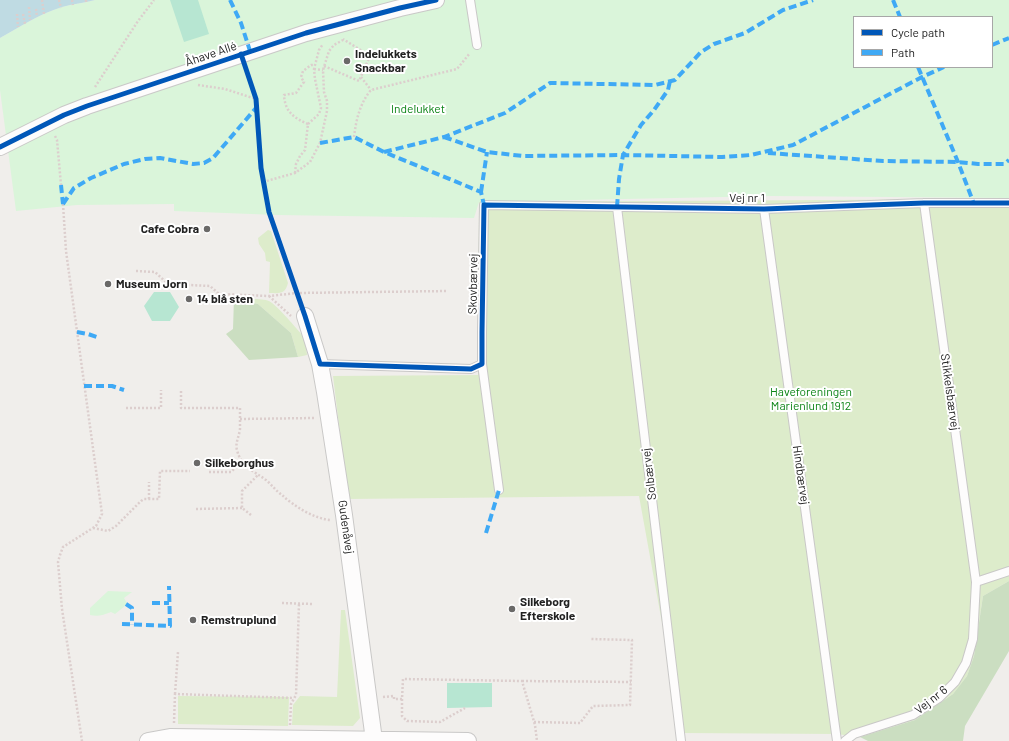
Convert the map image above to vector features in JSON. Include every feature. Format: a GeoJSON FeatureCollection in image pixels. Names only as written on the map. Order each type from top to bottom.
{"type":"FeatureCollection","features":[{"type":"Feature","properties":{"kind":"street","name":"Åhave Allé"},"geometry":{"type":"LineString","coordinates":[[0,147],[87,106],[306,33],[436,0]]}},
{"type":"Feature","properties":{"kind":"street","name":"Gudenåvej"},"geometry":{"type":"LineString","coordinates":[[305,316],[320,364],[329,418],[345,518],[374,740]]}},
{"type":"Feature","properties":{"kind":"street"},"geometry":{"type":"LineString","coordinates":[[148,741],[170,737],[217,740],[290,739],[468,741]]}},
{"type":"Feature","properties":{"kind":"lane"},"geometry":{"type":"LineString","coordinates":[[470,0],[477,45]]}},
{"type":"Feature","properties":{"kind":"lane","name":"Vej nr 1"},"geometry":{"type":"LineString","coordinates":[[484,205],[764,209],[924,203],[1009,203]]}},
{"type":"Feature","properties":{"kind":"lane","name":"Stikkelsbærvej"},"geometry":{"type":"LineString","coordinates":[[924,203],[976,582]]}},
{"type":"Feature","properties":{"kind":"lane","name":"Skovbærvej"},"geometry":{"type":"LineString","coordinates":[[484,205],[482,364],[499,490]]}},
{"type":"Feature","properties":{"kind":"lane","name":"Solbærvej"},"geometry":{"type":"LineString","coordinates":[[617,207],[681,741]]}},
{"type":"Feature","properties":{"kind":"lane","name":"Hindbærvej"},"geometry":{"type":"LineString","coordinates":[[764,209],[837,741]]}},
{"type":"Feature","properties":{"kind":"lane"},"geometry":{"type":"LineString","coordinates":[[320,364],[472,369],[482,364]]}},
{"type":"Feature","properties":{"kind":"lane"},"geometry":{"type":"LineString","coordinates":[[976,582],[1009,571]]}},
{"type":"Feature","properties":{"kind":"lane","name":"Vej nr 6"},"geometry":{"type":"LineString","coordinates":[[845,741],[854,734],[913,715],[938,698],[955,682],[966,663],[972,639],[976,582]]}},
{"type":"Feature","properties":{"kind":"path"},"geometry":{"type":"LineString","coordinates":[[42,0],[44,14]]}},
{"type":"Feature","properties":{"kind":"path"},"geometry":{"type":"LineString","coordinates":[[59,0],[60,8]]}},
{"type":"Feature","properties":{"kind":"path"},"geometry":{"type":"LineString","coordinates":[[72,0],[73,5]]}},
{"type":"Feature","properties":{"kind":"path"},"geometry":{"type":"LineString","coordinates":[[87,106],[88,98],[138,21],[154,0]]}},
{"type":"Feature","properties":{"kind":"path"},"geometry":{"type":"LineString","coordinates":[[29,7],[30,20]]}},
{"type":"Feature","properties":{"kind":"path"},"geometry":{"type":"LineString","coordinates":[[36,9],[37,17]]}},
{"type":"Feature","properties":{"kind":"path"},"geometry":{"type":"LineString","coordinates":[[17,14],[18,27]]}},
{"type":"Feature","properties":{"kind":"path"},"geometry":{"type":"LineString","coordinates":[[24,14],[25,24]]}},
{"type":"Feature","properties":{"kind":"path"},"geometry":{"type":"LineString","coordinates":[[263,182],[295,173],[310,162],[320,143],[327,111],[327,101],[324,92],[324,66],[329,51],[334,45],[343,40],[348,22]]}},
{"type":"Feature","properties":{"kind":"path"},"geometry":{"type":"LineString","coordinates":[[324,66],[359,81],[370,56],[343,40]]}},
{"type":"Feature","properties":{"kind":"path"},"geometry":{"type":"LineString","coordinates":[[295,173],[296,164],[305,150],[308,124],[319,114],[321,108],[314,69],[319,50],[324,41]]}},
{"type":"Feature","properties":{"kind":"path"},"geometry":{"type":"LineString","coordinates":[[354,137],[355,123],[359,110],[371,90],[457,69],[477,45]]}},
{"type":"Feature","properties":{"kind":"path"},"geometry":{"type":"LineString","coordinates":[[308,124],[295,118],[284,104],[284,95],[296,93],[304,82],[302,77],[303,71],[311,65],[315,65]]}},
{"type":"Feature","properties":{"kind":"path"},"geometry":{"type":"LineString","coordinates":[[314,69],[323,70]]}},
{"type":"Feature","properties":{"kind":"path"},"geometry":{"type":"LineString","coordinates":[[361,77],[371,90]]}},
{"type":"Feature","properties":{"kind":"path"},"geometry":{"type":"LineString","coordinates":[[193,84],[225,89],[256,99]]}},
{"type":"Feature","properties":{"kind":"path"},"geometry":{"type":"LineString","coordinates":[[52,130],[56,140],[61,185]]}},
{"type":"Feature","properties":{"kind":"path"},"geometry":{"type":"LineString","coordinates":[[63,204],[66,251],[102,514],[96,526],[63,547],[58,562],[62,609],[82,741]]}},
{"type":"Feature","properties":{"kind":"path"},"geometry":{"type":"LineString","coordinates":[[136,271],[155,272],[168,284],[210,286],[219,294],[269,296],[297,293],[448,291]]}},
{"type":"Feature","properties":{"kind":"path"},"geometry":{"type":"LineString","coordinates":[[126,408],[161,408],[161,390]]}},
{"type":"Feature","properties":{"kind":"path"},"geometry":{"type":"LineString","coordinates":[[181,391],[181,408],[240,408],[240,431],[236,445],[237,452],[246,467],[267,481],[281,495],[296,506],[320,518],[330,520],[345,518]]}},
{"type":"Feature","properties":{"kind":"path"},"geometry":{"type":"LineString","coordinates":[[240,419],[329,418]]}},
{"type":"Feature","properties":{"kind":"path"},"geometry":{"type":"LineString","coordinates":[[209,472],[232,472],[243,463]]}},
{"type":"Feature","properties":{"kind":"path"},"geometry":{"type":"LineString","coordinates":[[92,528],[108,531],[116,526],[144,499],[159,499],[160,471],[190,471]]}},
{"type":"Feature","properties":{"kind":"path"},"geometry":{"type":"LineString","coordinates":[[242,508],[242,491],[258,476]]}},
{"type":"Feature","properties":{"kind":"path"},"geometry":{"type":"LineString","coordinates":[[149,482],[149,499]]}},
{"type":"Feature","properties":{"kind":"path"},"geometry":{"type":"LineString","coordinates":[[196,509],[242,508],[251,514]]}},
{"type":"Feature","properties":{"kind":"path"},"geometry":{"type":"LineString","coordinates":[[282,603],[313,604]]}},
{"type":"Feature","properties":{"kind":"path"},"geometry":{"type":"LineString","coordinates":[[290,739],[291,704],[296,695],[299,604]]}},
{"type":"Feature","properties":{"kind":"path"},"geometry":{"type":"LineString","coordinates":[[534,722],[580,723],[592,706],[630,705],[632,640],[591,639]]}},
{"type":"Feature","properties":{"kind":"path"},"geometry":{"type":"LineString","coordinates":[[174,721],[178,652]]}},
{"type":"Feature","properties":{"kind":"path"},"geometry":{"type":"LineString","coordinates":[[465,708],[440,722],[407,721],[402,716],[403,679],[630,682]]}},
{"type":"Feature","properties":{"kind":"path"},"geometry":{"type":"LineString","coordinates":[[522,681],[534,722],[537,741]]}},
{"type":"Feature","properties":{"kind":"path"},"geometry":{"type":"LineString","coordinates":[[176,694],[294,698]]}},
{"type":"Feature","properties":{"kind":"path"},"geometry":{"type":"LineString","coordinates":[[368,697],[394,696],[394,699],[402,699]]}},
{"type":"Feature","properties":{"kind":"green space","name":"Indelukket"},"geometry":{"type":"Polygon","coordinates":[[[95,0],[1009,0],[1009,198],[772,196],[479,202],[474,218],[277,215],[174,211],[174,204],[77,205],[16,211],[0,90],[0,38],[45,13],[66,6],[95,0]]]}},
{"type":"Feature","properties":{"kind":"green space"},"geometry":{"type":"Polygon","coordinates":[[[170,0],[198,0],[209,34],[184,42],[170,0]]]}},
{"type":"Feature","properties":{"kind":"green space","name":"Haveforeningen Marienlund 1912"},"geometry":{"type":"Polygon","coordinates":[[[1009,199],[1009,581],[983,596],[974,656],[967,676],[953,694],[915,720],[860,737],[836,734],[682,733],[639,496],[348,499],[333,376],[478,375],[479,202],[1009,199]]]}},
{"type":"Feature","properties":{"kind":"green space"},"geometry":{"type":"Polygon","coordinates":[[[268,230],[271,231],[288,283],[285,290],[279,293],[269,293],[270,262],[266,261],[265,253],[259,244],[258,238],[268,230]]]}},
{"type":"Feature","properties":{"kind":"green space"},"geometry":{"type":"Polygon","coordinates":[[[154,292],[170,292],[179,307],[170,321],[152,321],[144,306],[154,292]]]}},
{"type":"Feature","properties":{"kind":"green space"},"geometry":{"type":"Polygon","coordinates":[[[234,298],[262,299],[273,304],[304,337],[307,355],[298,357],[291,333],[258,304],[234,298]]]}},
{"type":"Feature","properties":{"kind":"green space"},"geometry":{"type":"Polygon","coordinates":[[[234,298],[258,304],[291,333],[298,357],[249,360],[226,334],[233,329],[234,298]]]}},
{"type":"Feature","properties":{"kind":"green space"},"geometry":{"type":"Polygon","coordinates":[[[1009,581],[1009,651],[965,726],[963,741],[868,741],[860,737],[915,720],[953,694],[967,676],[974,656],[983,596],[1009,581]]]}},
{"type":"Feature","properties":{"kind":"green space"},"geometry":{"type":"Polygon","coordinates":[[[108,591],[132,592],[124,598],[127,603],[125,606],[115,614],[111,612],[96,616],[90,615],[90,608],[108,591]]]}},
{"type":"Feature","properties":{"kind":"green space"},"geometry":{"type":"Polygon","coordinates":[[[341,610],[345,610],[360,718],[353,726],[292,725],[293,705],[300,696],[337,697],[341,610]]]}},
{"type":"Feature","properties":{"kind":"green space"},"geometry":{"type":"Polygon","coordinates":[[[447,683],[492,683],[492,707],[447,708],[447,683]]]}},
{"type":"Feature","properties":{"kind":"green space"},"geometry":{"type":"Polygon","coordinates":[[[178,696],[289,697],[288,726],[178,724],[178,696]]]}},
{"type":"Feature","properties":{"kind":"water"},"geometry":{"type":"Polygon","coordinates":[[[0,0],[95,0],[66,6],[45,13],[0,38],[0,0]]]}},
{"type":"Feature","properties":{"kind":"marked path"},"geometry":{"type":"LineString","coordinates":[[230,0],[241,23],[250,51]]}},
{"type":"Feature","properties":{"kind":"marked path"},"geometry":{"type":"LineString","coordinates":[[384,152],[444,137],[505,113],[550,83],[655,85],[675,80],[701,52],[714,44],[745,33],[783,10],[813,0]]}},
{"type":"Feature","properties":{"kind":"marked path"},"geometry":{"type":"LineString","coordinates":[[893,0],[900,16]]}},
{"type":"Feature","properties":{"kind":"marked path"},"geometry":{"type":"LineString","coordinates":[[993,45],[1009,38]]}},
{"type":"Feature","properties":{"kind":"marked path"},"geometry":{"type":"LineString","coordinates":[[918,68],[974,204]]}},
{"type":"Feature","properties":{"kind":"marked path"},"geometry":{"type":"LineString","coordinates":[[444,137],[487,152],[523,156],[623,155],[722,157],[751,155],[793,145],[942,68]]}},
{"type":"Feature","properties":{"kind":"marked path"},"geometry":{"type":"LineString","coordinates":[[617,207],[619,179],[623,155],[641,125],[668,90],[670,81]]}},
{"type":"Feature","properties":{"kind":"marked path"},"geometry":{"type":"LineString","coordinates":[[63,204],[74,188],[91,178],[124,164],[145,159],[160,158],[193,164],[204,163],[213,158],[256,108]]}},
{"type":"Feature","properties":{"kind":"marked path"},"geometry":{"type":"LineString","coordinates":[[320,143],[354,137],[384,152],[481,192],[484,205]]}},
{"type":"Feature","properties":{"kind":"marked path"},"geometry":{"type":"LineString","coordinates":[[481,192],[487,152]]}},
{"type":"Feature","properties":{"kind":"marked path"},"geometry":{"type":"LineString","coordinates":[[768,153],[883,161],[958,162],[978,164],[1004,164],[1009,160]]}},
{"type":"Feature","properties":{"kind":"marked path"},"geometry":{"type":"LineString","coordinates":[[61,185],[63,204]]}},
{"type":"Feature","properties":{"kind":"marked path"},"geometry":{"type":"LineString","coordinates":[[77,332],[97,337]]}},
{"type":"Feature","properties":{"kind":"marked path"},"geometry":{"type":"LineString","coordinates":[[84,386],[112,386],[124,390]]}},
{"type":"Feature","properties":{"kind":"marked path"},"geometry":{"type":"LineString","coordinates":[[486,533],[499,490]]}},
{"type":"Feature","properties":{"kind":"marked path"},"geometry":{"type":"LineString","coordinates":[[122,624],[170,626],[169,586]]}},
{"type":"Feature","properties":{"kind":"marked path"},"geometry":{"type":"LineString","coordinates":[[152,603],[169,603]]}},
{"type":"Feature","properties":{"kind":"marked path"},"geometry":{"type":"LineString","coordinates":[[126,604],[132,608],[132,625]]}},
{"type":"Feature","properties":{"kind":"cycle path"},"geometry":{"type":"LineString","coordinates":[[0,147],[64,115],[87,106],[306,33],[436,0]]}},
{"type":"Feature","properties":{"kind":"cycle path"},"geometry":{"type":"LineString","coordinates":[[241,54],[256,99],[261,168],[269,212],[320,364],[471,369],[482,364],[484,205],[764,209],[924,203],[1009,203]]}},
{"type":"Feature","properties":{"kind":"place","name":"Indelukkets Snackbar"},"geometry":{"type":"Point","coordinates":[347,61]}},
{"type":"Feature","properties":{"kind":"place","name":"Cafe Cobra"},"geometry":{"type":"Point","coordinates":[207,229]}},
{"type":"Feature","properties":{"kind":"place","name":"Museum Jorn"},"geometry":{"type":"Point","coordinates":[108,284]}},
{"type":"Feature","properties":{"kind":"place","name":"14 blå sten"},"geometry":{"type":"Point","coordinates":[189,299]}},
{"type":"Feature","properties":{"kind":"place","name":"Silkeborghus"},"geometry":{"type":"Point","coordinates":[197,463]}},
{"type":"Feature","properties":{"kind":"place","name":"Silkeborg Efterskole"},"geometry":{"type":"Point","coordinates":[512,609]}},
{"type":"Feature","properties":{"kind":"place","name":"Remstruplund"},"geometry":{"type":"Point","coordinates":[193,620]}}]}
